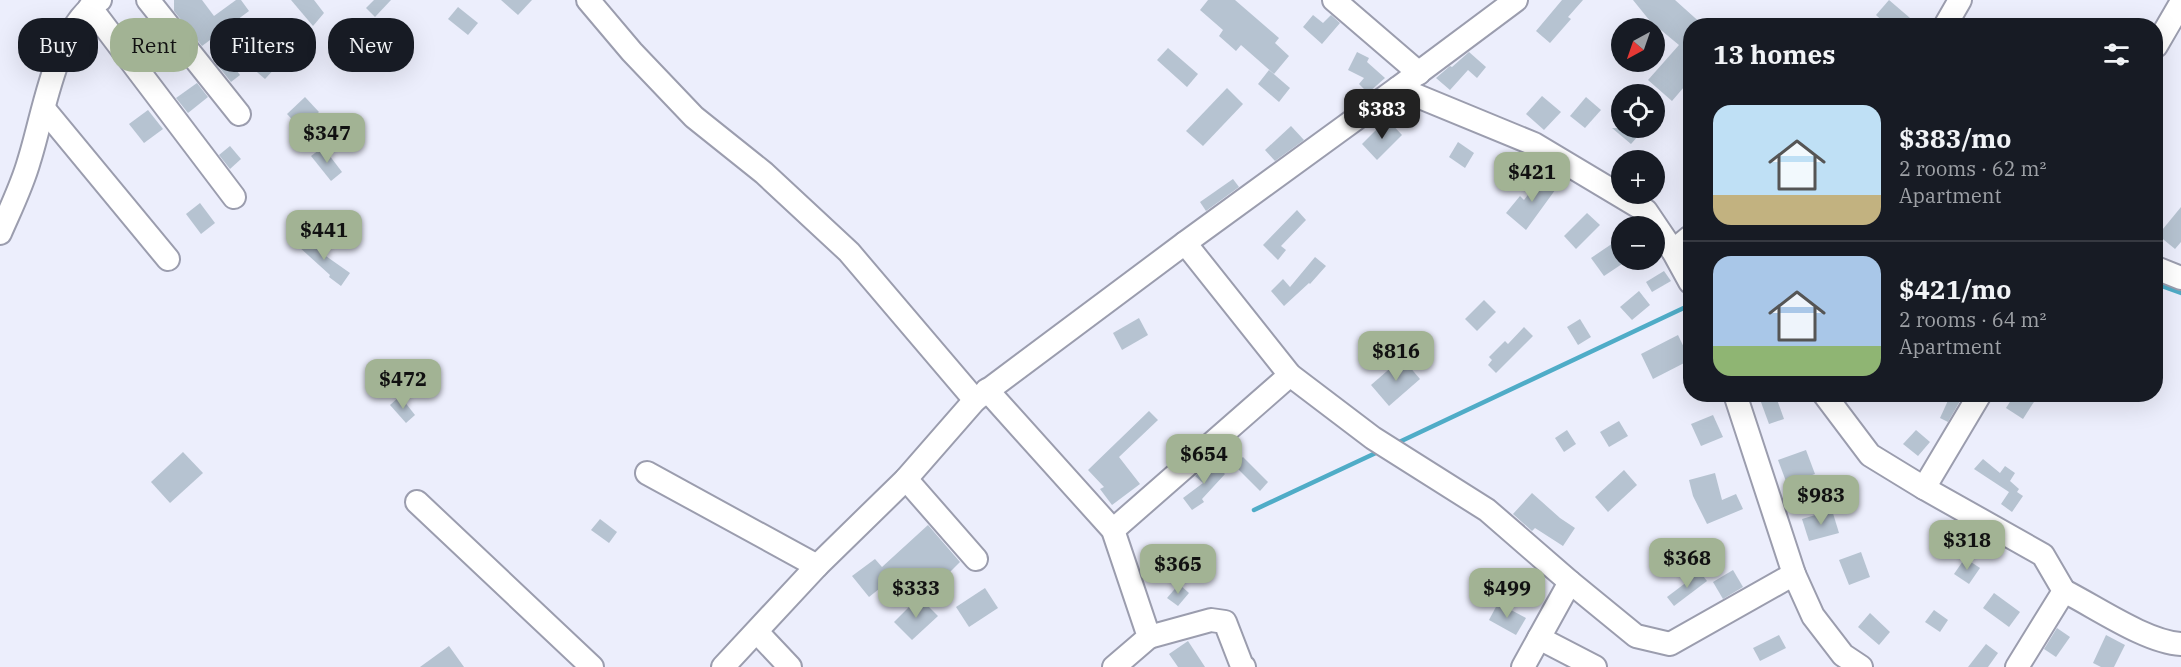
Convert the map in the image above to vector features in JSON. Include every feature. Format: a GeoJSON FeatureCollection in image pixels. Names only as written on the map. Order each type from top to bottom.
{"type":"FeatureCollection","features":[{"type":"Feature","properties":{"kind":"street"},"geometry":{"type":"LineString","coordinates":[[148,0],[240,114]]}},
{"type":"Feature","properties":{"kind":"street"},"geometry":{"type":"LineString","coordinates":[[588,0],[632,52],[694,117],[764,173],[849,252],[981,395],[1113,530],[1149,637]]}},
{"type":"Feature","properties":{"kind":"street"},"geometry":{"type":"LineString","coordinates":[[1334,0],[1419,73]]}},
{"type":"Feature","properties":{"kind":"street"},"geometry":{"type":"LineString","coordinates":[[1950,18],[1960,0]]}},
{"type":"Feature","properties":{"kind":"street"},"geometry":{"type":"LineString","coordinates":[[723,667],[817,566],[906,478],[981,395],[1419,73],[1504,3]]}},
{"type":"Feature","properties":{"kind":"street"},"geometry":{"type":"LineString","coordinates":[[2163,34],[2181,3]]}},
{"type":"Feature","properties":{"kind":"street"},"geometry":{"type":"LineString","coordinates":[[0,233],[29,163],[58,60],[68,37],[95,4],[234,197]]}},
{"type":"Feature","properties":{"kind":"street"},"geometry":{"type":"LineString","coordinates":[[1398,88],[1534,144],[1646,211],[1682,244]]}},
{"type":"Feature","properties":{"kind":"street"},"geometry":{"type":"LineString","coordinates":[[44,108],[168,259]]}},
{"type":"Feature","properties":{"kind":"street"},"geometry":{"type":"LineString","coordinates":[[1185,243],[1290,375],[1373,438],[1487,510],[1636,636],[1670,644],[1794,574]]}},
{"type":"Feature","properties":{"kind":"street"},"geometry":{"type":"LineString","coordinates":[[2163,271],[2181,278]]}},
{"type":"Feature","properties":{"kind":"street"},"geometry":{"type":"LineString","coordinates":[[1113,530],[1290,375]]}},
{"type":"Feature","properties":{"kind":"street"},"geometry":{"type":"LineString","coordinates":[[1738,402],[1794,574],[1812,616],[1843,655],[1861,667]]}},
{"type":"Feature","properties":{"kind":"street"},"geometry":{"type":"LineString","coordinates":[[1830,402],[1870,455],[2043,555],[2064,591],[2147,634],[2170,643],[2181,644]]}},
{"type":"Feature","properties":{"kind":"street"},"geometry":{"type":"LineString","coordinates":[[1924,488],[1975,402]]}},
{"type":"Feature","properties":{"kind":"street"},"geometry":{"type":"LineString","coordinates":[[647,473],[817,566]]}},
{"type":"Feature","properties":{"kind":"street"},"geometry":{"type":"LineString","coordinates":[[906,478],[976,559]]}},
{"type":"Feature","properties":{"kind":"street"},"geometry":{"type":"LineString","coordinates":[[417,502],[592,667]]}},
{"type":"Feature","properties":{"kind":"street"},"geometry":{"type":"LineString","coordinates":[[1523,667],[1570,582]]}},
{"type":"Feature","properties":{"kind":"street"},"geometry":{"type":"LineString","coordinates":[[2017,667],[2064,591]]}},
{"type":"Feature","properties":{"kind":"street"},"geometry":{"type":"LineString","coordinates":[[1114,667],[1149,637],[1211,620],[1225,622],[1244,667]]}},
{"type":"Feature","properties":{"kind":"street"},"geometry":{"type":"LineString","coordinates":[[757,632],[790,667]]}},
{"type":"Feature","properties":{"kind":"street"},"geometry":{"type":"LineString","coordinates":[[1539,638],[1595,667]]}},
{"type":"Feature","properties":{"kind":"building"},"geometry":{"type":"Polygon","coordinates":[[[174,0],[202,0],[214,16],[236,0],[241,0],[249,11],[240,18],[210,18],[210,40],[202,46],[198,41],[198,18],[180,18],[174,11],[174,0]]]}},
{"type":"Feature","properties":{"kind":"building"},"geometry":{"type":"Polygon","coordinates":[[[291,0],[314,0],[324,13],[316,22],[316,18],[306,18],[291,0]]]}},
{"type":"Feature","properties":{"kind":"building"},"geometry":{"type":"Polygon","coordinates":[[[374,0],[391,0],[375,17],[366,8],[374,0]]]}},
{"type":"Feature","properties":{"kind":"building"},"geometry":{"type":"Polygon","coordinates":[[[501,0],[532,0],[518,15],[501,0]]]}},
{"type":"Feature","properties":{"kind":"building"},"geometry":{"type":"Polygon","coordinates":[[[1208,0],[1235,0],[1279,38],[1275,43],[1289,56],[1274,74],[1241,45],[1236,51],[1219,36],[1223,30],[1200,10],[1208,0]]]}},
{"type":"Feature","properties":{"kind":"building"},"geometry":{"type":"Polygon","coordinates":[[[1562,0],[1583,0],[1568,17],[1571,19],[1550,43],[1536,31],[1562,0]]]}},
{"type":"Feature","properties":{"kind":"building"},"geometry":{"type":"Polygon","coordinates":[[[1633,0],[1675,0],[1695,18],[1683,18],[1683,88],[1672,101],[1665,95],[1665,84],[1653,84],[1648,80],[1655,72],[1665,72],[1665,61],[1679,45],[1665,33],[1665,18],[1648,18],[1633,0]]]}},
{"type":"Feature","properties":{"kind":"building"},"geometry":{"type":"Polygon","coordinates":[[[1889,0],[1910,18],[1879,18],[1876,15],[1889,0]]]}},
{"type":"Feature","properties":{"kind":"building"},"geometry":{"type":"Polygon","coordinates":[[[458,7],[478,23],[468,35],[448,19],[458,7]]]}},
{"type":"Feature","properties":{"kind":"building"},"geometry":{"type":"Polygon","coordinates":[[[1313,15],[1323,23],[1331,15],[1340,23],[1322,44],[1303,27],[1313,15]]]}},
{"type":"Feature","properties":{"kind":"building"},"geometry":{"type":"Polygon","coordinates":[[[1168,48],[1198,74],[1187,87],[1157,60],[1168,48]]]}},
{"type":"Feature","properties":{"kind":"building"},"geometry":{"type":"Polygon","coordinates":[[[1357,52],[1369,58],[1367,62],[1385,78],[1368,93],[1359,84],[1364,78],[1348,70],[1357,52]]]}},
{"type":"Feature","properties":{"kind":"building"},"geometry":{"type":"Polygon","coordinates":[[[1469,52],[1486,67],[1477,78],[1468,70],[1450,90],[1436,78],[1469,52]]]}},
{"type":"Feature","properties":{"kind":"building"},"geometry":{"type":"Polygon","coordinates":[[[1269,70],[1290,88],[1279,102],[1258,84],[1269,70]]]}},
{"type":"Feature","properties":{"kind":"building"},"geometry":{"type":"Polygon","coordinates":[[[223,72],[238,72],[240,75],[231,82],[223,72]]]}},
{"type":"Feature","properties":{"kind":"building"},"geometry":{"type":"Polygon","coordinates":[[[257,72],[272,72],[265,79],[257,72]]]}},
{"type":"Feature","properties":{"kind":"building"},"geometry":{"type":"Polygon","coordinates":[[[197,83],[208,97],[188,113],[176,98],[197,83]]]}},
{"type":"Feature","properties":{"kind":"building"},"geometry":{"type":"Polygon","coordinates":[[[1227,88],[1243,104],[1203,146],[1186,131],[1227,88]]]}},
{"type":"Feature","properties":{"kind":"building"},"geometry":{"type":"Polygon","coordinates":[[[1542,96],[1561,112],[1544,130],[1526,114],[1542,96]]]}},
{"type":"Feature","properties":{"kind":"building"},"geometry":{"type":"Polygon","coordinates":[[[305,97],[319,112],[301,129],[287,114],[305,97]]]}},
{"type":"Feature","properties":{"kind":"building"},"geometry":{"type":"Polygon","coordinates":[[[1586,97],[1601,110],[1585,128],[1570,116],[1586,97]]]}},
{"type":"Feature","properties":{"kind":"building"},"geometry":{"type":"Polygon","coordinates":[[[148,110],[163,129],[144,143],[129,124],[148,110]]]}},
{"type":"Feature","properties":{"kind":"building"},"geometry":{"type":"Polygon","coordinates":[[[1387,119],[1402,135],[1377,160],[1362,144],[1387,119]]]}},
{"type":"Feature","properties":{"kind":"building"},"geometry":{"type":"Polygon","coordinates":[[[1291,126],[1304,140],[1275,161],[1265,150],[1291,126]]]}},
{"type":"Feature","properties":{"kind":"building"},"geometry":{"type":"Polygon","coordinates":[[[1624,138],[1636,138],[1631,144],[1624,138]]]}},
{"type":"Feature","properties":{"kind":"building"},"geometry":{"type":"Polygon","coordinates":[[[1458,142],[1474,153],[1465,168],[1449,157],[1458,142]]]}},
{"type":"Feature","properties":{"kind":"building"},"geometry":{"type":"Polygon","coordinates":[[[230,146],[241,159],[230,169],[219,155],[230,146]]]}},
{"type":"Feature","properties":{"kind":"building"},"geometry":{"type":"Polygon","coordinates":[[[323,147],[342,172],[331,181],[311,156],[323,147]]]}},
{"type":"Feature","properties":{"kind":"building"},"geometry":{"type":"Polygon","coordinates":[[[1543,175],[1558,186],[1526,230],[1506,213],[1520,196],[1524,200],[1543,175]]]}},
{"type":"Feature","properties":{"kind":"building"},"geometry":{"type":"Polygon","coordinates":[[[1233,179],[1239,187],[1206,211],[1200,202],[1233,179]]]}},
{"type":"Feature","properties":{"kind":"building"},"geometry":{"type":"Polygon","coordinates":[[[200,203],[215,223],[201,234],[186,214],[200,203]]]}},
{"type":"Feature","properties":{"kind":"building"},"geometry":{"type":"Polygon","coordinates":[[[2181,207],[2181,242],[2175,249],[2163,239],[2163,229],[2181,207]]]}},
{"type":"Feature","properties":{"kind":"building"},"geometry":{"type":"Polygon","coordinates":[[[1297,210],[1306,220],[1281,246],[1286,250],[1278,260],[1263,245],[1297,210]]]}},
{"type":"Feature","properties":{"kind":"building"},"geometry":{"type":"Polygon","coordinates":[[[1587,213],[1600,225],[1576,249],[1564,236],[1587,213]]]}},
{"type":"Feature","properties":{"kind":"building"},"geometry":{"type":"Polygon","coordinates":[[[308,235],[325,251],[323,254],[350,273],[341,286],[298,246],[308,235]]]}},
{"type":"Feature","properties":{"kind":"building"},"geometry":{"type":"Polygon","coordinates":[[[1611,244],[1611,270],[1613,270],[1604,276],[1591,258],[1611,244]]]}},
{"type":"Feature","properties":{"kind":"building"},"geometry":{"type":"Polygon","coordinates":[[[1315,257],[1326,266],[1310,284],[1284,306],[1271,291],[1283,279],[1290,287],[1315,257]]]}},
{"type":"Feature","properties":{"kind":"building"},"geometry":{"type":"Polygon","coordinates":[[[1664,271],[1671,281],[1652,292],[1646,282],[1664,271]]]}},
{"type":"Feature","properties":{"kind":"building"},"geometry":{"type":"Polygon","coordinates":[[[1639,291],[1650,305],[1632,320],[1620,307],[1639,291]]]}},
{"type":"Feature","properties":{"kind":"building"},"geometry":{"type":"Polygon","coordinates":[[[1484,300],[1496,312],[1477,331],[1465,319],[1484,300]]]}},
{"type":"Feature","properties":{"kind":"building"},"geometry":{"type":"Polygon","coordinates":[[[1139,318],[1148,335],[1122,350],[1113,333],[1139,318]]]}},
{"type":"Feature","properties":{"kind":"building"},"geometry":{"type":"Polygon","coordinates":[[[1580,319],[1591,337],[1578,345],[1567,327],[1580,319]]]}},
{"type":"Feature","properties":{"kind":"building"},"geometry":{"type":"Polygon","coordinates":[[[1524,327],[1533,336],[1496,373],[1488,365],[1492,360],[1489,357],[1505,341],[1508,344],[1524,327]]]}},
{"type":"Feature","properties":{"kind":"building"},"geometry":{"type":"Polygon","coordinates":[[[1678,335],[1683,345],[1683,364],[1653,379],[1641,354],[1678,335]]]}},
{"type":"Feature","properties":{"kind":"building"},"geometry":{"type":"Polygon","coordinates":[[[1402,358],[1420,379],[1389,406],[1371,385],[1402,358]]]}},
{"type":"Feature","properties":{"kind":"building"},"geometry":{"type":"Polygon","coordinates":[[[400,396],[415,415],[406,423],[390,405],[400,396]]]}},
{"type":"Feature","properties":{"kind":"building"},"geometry":{"type":"Polygon","coordinates":[[[1761,402],[1778,402],[1784,419],[1769,424],[1761,402]]]}},
{"type":"Feature","properties":{"kind":"building"},"geometry":{"type":"Polygon","coordinates":[[[1947,402],[1959,402],[1948,422],[1940,418],[1947,402]]]}},
{"type":"Feature","properties":{"kind":"building"},"geometry":{"type":"Polygon","coordinates":[[[2010,402],[2034,402],[2023,419],[2006,408],[2010,402]]]}},
{"type":"Feature","properties":{"kind":"building"},"geometry":{"type":"Polygon","coordinates":[[[1149,411],[1158,420],[1119,457],[1140,484],[1112,505],[1100,489],[1104,487],[1088,470],[1149,411]]]}},
{"type":"Feature","properties":{"kind":"building"},"geometry":{"type":"Polygon","coordinates":[[[1713,415],[1723,437],[1701,446],[1691,424],[1713,415]]]}},
{"type":"Feature","properties":{"kind":"building"},"geometry":{"type":"Polygon","coordinates":[[[1619,421],[1628,436],[1609,447],[1600,432],[1619,421]]]}},
{"type":"Feature","properties":{"kind":"building"},"geometry":{"type":"Polygon","coordinates":[[[1567,430],[1576,444],[1564,452],[1555,438],[1567,430]]]}},
{"type":"Feature","properties":{"kind":"building"},"geometry":{"type":"Polygon","coordinates":[[[1916,430],[1930,442],[1918,456],[1903,444],[1916,430]]]}},
{"type":"Feature","properties":{"kind":"building"},"geometry":{"type":"Polygon","coordinates":[[[1806,450],[1815,474],[1787,484],[1778,460],[1806,450]]]}},
{"type":"Feature","properties":{"kind":"building"},"geometry":{"type":"Polygon","coordinates":[[[183,452],[203,473],[170,503],[151,482],[183,452]]]}},
{"type":"Feature","properties":{"kind":"building"},"geometry":{"type":"Polygon","coordinates":[[[1243,457],[1268,482],[1260,491],[1234,465],[1243,457]]]}},
{"type":"Feature","properties":{"kind":"building"},"geometry":{"type":"Polygon","coordinates":[[[1983,459],[2000,473],[2005,466],[2015,473],[2010,481],[2019,489],[2017,492],[2023,496],[2012,512],[2001,504],[2009,492],[1974,469],[1983,459]]]}},
{"type":"Feature","properties":{"kind":"building"},"geometry":{"type":"Polygon","coordinates":[[[1212,461],[1225,474],[1202,499],[1204,502],[1192,510],[1183,498],[1203,483],[1195,476],[1212,461]]]}},
{"type":"Feature","properties":{"kind":"building"},"geometry":{"type":"Polygon","coordinates":[[[1624,470],[1637,485],[1608,512],[1595,497],[1624,470]]]}},
{"type":"Feature","properties":{"kind":"building"},"geometry":{"type":"Polygon","coordinates":[[[1715,473],[1722,500],[1736,494],[1743,509],[1707,524],[1693,496],[1689,480],[1715,473]]]}},
{"type":"Feature","properties":{"kind":"building"},"geometry":{"type":"Polygon","coordinates":[[[1532,493],[1575,528],[1563,546],[1535,528],[1532,531],[1513,514],[1532,493]]]}},
{"type":"Feature","properties":{"kind":"building"},"geometry":{"type":"Polygon","coordinates":[[[1832,510],[1839,533],[1809,541],[1802,519],[1832,510]]]}},
{"type":"Feature","properties":{"kind":"building"},"geometry":{"type":"Polygon","coordinates":[[[600,519],[617,532],[609,543],[591,530],[600,519]]]}},
{"type":"Feature","properties":{"kind":"building"},"geometry":{"type":"Polygon","coordinates":[[[928,525],[960,562],[929,593],[904,569],[869,597],[852,576],[875,559],[882,567],[928,525]]]}},
{"type":"Feature","properties":{"kind":"building"},"geometry":{"type":"Polygon","coordinates":[[[1861,552],[1870,577],[1849,585],[1839,560],[1861,552]]]}},
{"type":"Feature","properties":{"kind":"building"},"geometry":{"type":"Polygon","coordinates":[[[1965,558],[1980,568],[1969,584],[1954,574],[1965,558]]]}},
{"type":"Feature","properties":{"kind":"building"},"geometry":{"type":"Polygon","coordinates":[[[1733,570],[1743,587],[1723,599],[1713,582],[1733,570]]]}},
{"type":"Feature","properties":{"kind":"building"},"geometry":{"type":"Polygon","coordinates":[[[1700,572],[1707,581],[1674,606],[1667,597],[1700,572]]]}},
{"type":"Feature","properties":{"kind":"building"},"geometry":{"type":"Polygon","coordinates":[[[1179,584],[1189,593],[1178,606],[1167,598],[1179,584]]]}},
{"type":"Feature","properties":{"kind":"building"},"geometry":{"type":"Polygon","coordinates":[[[985,588],[998,608],[969,627],[956,607],[985,588]]]}},
{"type":"Feature","properties":{"kind":"building"},"geometry":{"type":"Polygon","coordinates":[[[1994,593],[2020,612],[2009,627],[1983,608],[1994,593]]]}},
{"type":"Feature","properties":{"kind":"building"},"geometry":{"type":"Polygon","coordinates":[[[919,597],[938,616],[912,640],[894,622],[919,597]]]}},
{"type":"Feature","properties":{"kind":"building"},"geometry":{"type":"Polygon","coordinates":[[[1498,603],[1526,618],[1516,635],[1489,620],[1498,603]]]}},
{"type":"Feature","properties":{"kind":"building"},"geometry":{"type":"Polygon","coordinates":[[[1934,610],[1948,620],[1940,632],[1925,622],[1934,610]]]}},
{"type":"Feature","properties":{"kind":"building"},"geometry":{"type":"Polygon","coordinates":[[[1870,613],[1890,632],[1879,645],[1858,627],[1870,613]]]}},
{"type":"Feature","properties":{"kind":"building"},"geometry":{"type":"Polygon","coordinates":[[[2057,628],[2070,637],[2056,657],[2044,649],[2057,628]]]}},
{"type":"Feature","properties":{"kind":"building"},"geometry":{"type":"Polygon","coordinates":[[[1779,635],[1786,648],[1760,661],[1753,648],[1779,635]]]}},
{"type":"Feature","properties":{"kind":"building"},"geometry":{"type":"Polygon","coordinates":[[[2106,635],[2125,645],[2114,667],[2101,667],[2093,663],[2106,635]]]}},
{"type":"Feature","properties":{"kind":"building"},"geometry":{"type":"Polygon","coordinates":[[[1188,641],[1205,667],[1178,667],[1169,654],[1188,641]]]}},
{"type":"Feature","properties":{"kind":"building"},"geometry":{"type":"Polygon","coordinates":[[[1986,644],[1998,653],[1988,667],[1968,667],[1986,644]]]}},
{"type":"Feature","properties":{"kind":"building"},"geometry":{"type":"Polygon","coordinates":[[[449,646],[464,667],[420,667],[449,646]]]}},
{"type":"Feature","properties":{"kind":"waterway"},"geometry":{"type":"LineString","coordinates":[[2163,287],[2181,293]]}},
{"type":"Feature","properties":{"kind":"waterway"},"geometry":{"type":"LineString","coordinates":[[1395,444],[1683,308]]}},
{"type":"Feature","properties":{"kind":"waterway"},"geometry":{"type":"LineString","coordinates":[[1254,510],[1380,451]]}}]}
